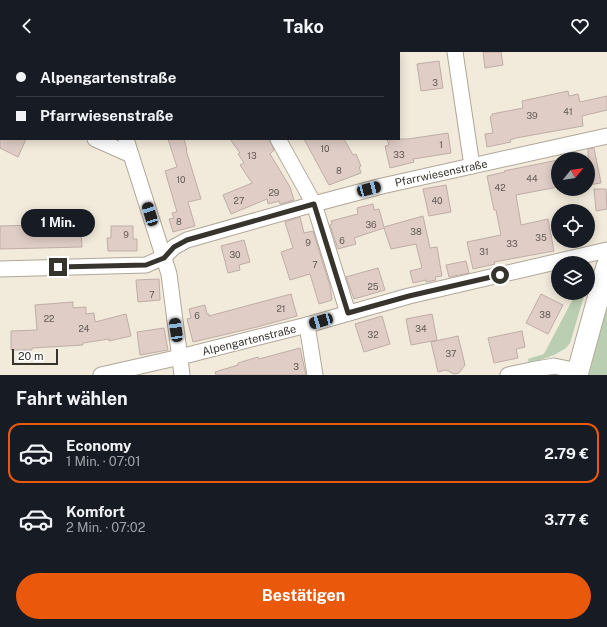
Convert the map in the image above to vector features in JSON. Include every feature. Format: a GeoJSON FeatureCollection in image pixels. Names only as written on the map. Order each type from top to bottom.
{"type":"FeatureCollection","features":[{"type":"Feature","properties":{"kind":"street"},"geometry":{"type":"LineString","coordinates":[[455,52],[472,166]]}},
{"type":"Feature","properties":{"kind":"street","name":"Pfarrwiesenstraße"},"geometry":{"type":"LineString","coordinates":[[0,269],[146,265],[164,258],[174,247],[187,240],[314,204],[382,186],[607,136]]}},
{"type":"Feature","properties":{"kind":"street"},"geometry":{"type":"LineString","coordinates":[[97,140],[131,155]]}},
{"type":"Feature","properties":{"kind":"street"},"geometry":{"type":"LineString","coordinates":[[126,140],[169,274],[182,375]]}},
{"type":"Feature","properties":{"kind":"street"},"geometry":{"type":"LineString","coordinates":[[279,140],[314,204],[348,313]]}},
{"type":"Feature","properties":{"kind":"street","name":"Alpengartenstraße"},"geometry":{"type":"LineString","coordinates":[[101,375],[307,325],[409,296],[607,250]]}},
{"type":"Feature","properties":{"kind":"street"},"geometry":{"type":"LineString","coordinates":[[508,375],[554,366],[577,373],[607,266]]}},
{"type":"Feature","properties":{"kind":"street"},"geometry":{"type":"LineString","coordinates":[[307,325],[315,375]]}},
{"type":"Feature","properties":{"kind":"green space"},"geometry":{"type":"Polygon","coordinates":[[[572,300],[583,300],[570,343],[566,348],[554,355],[529,364],[528,359],[544,354],[572,300]]]}},
{"type":"Feature","properties":{"kind":"green space"},"geometry":{"type":"Polygon","coordinates":[[[607,307],[607,375],[589,375],[607,307]]]}},
{"type":"Feature","properties":{"kind":"building"},"geometry":{"type":"Polygon","coordinates":[[[483,52],[501,52],[503,65],[485,68],[483,52]]]}},
{"type":"Feature","properties":{"kind":"building"},"geometry":{"type":"Polygon","coordinates":[[[439,61],[443,88],[421,91],[417,64],[439,61]]]}},
{"type":"Feature","properties":{"kind":"building"},"geometry":{"type":"Polygon","coordinates":[[[568,91],[569,96],[578,94],[580,102],[607,96],[607,110],[582,116],[583,126],[516,138],[510,140],[511,142],[487,147],[485,134],[493,133],[490,117],[492,114],[523,108],[522,101],[568,91]]]}},
{"type":"Feature","properties":{"kind":"building"},"geometry":{"type":"Polygon","coordinates":[[[448,133],[451,153],[413,159],[414,162],[390,168],[385,146],[389,145],[387,140],[408,139],[448,133]]]}},
{"type":"Feature","properties":{"kind":"building"},"geometry":{"type":"Polygon","coordinates":[[[0,140],[26,140],[18,157],[0,148],[0,140]]]}},
{"type":"Feature","properties":{"kind":"building"},"geometry":{"type":"Polygon","coordinates":[[[168,140],[184,140],[201,199],[188,202],[195,226],[173,232],[169,219],[174,218],[172,213],[177,212],[165,171],[177,167],[168,140]]]}},
{"type":"Feature","properties":{"kind":"building"},"geometry":{"type":"Polygon","coordinates":[[[231,140],[269,140],[274,150],[270,154],[290,187],[294,200],[280,204],[279,201],[268,204],[267,199],[231,214],[223,195],[252,183],[240,165],[244,163],[238,154],[240,153],[231,140]]]}},
{"type":"Feature","properties":{"kind":"building"},"geometry":{"type":"Polygon","coordinates":[[[305,140],[345,140],[353,155],[356,154],[361,166],[359,167],[361,173],[329,185],[305,140]]]}},
{"type":"Feature","properties":{"kind":"building"},"geometry":{"type":"Polygon","coordinates":[[[594,148],[595,152],[588,152],[588,149],[594,148]]]}},
{"type":"Feature","properties":{"kind":"building"},"geometry":{"type":"Polygon","coordinates":[[[595,153],[601,183],[595,184],[595,153]]]}},
{"type":"Feature","properties":{"kind":"building"},"geometry":{"type":"Polygon","coordinates":[[[551,161],[551,188],[516,195],[521,225],[548,219],[551,235],[551,248],[553,248],[554,251],[494,262],[495,264],[473,269],[467,242],[501,235],[487,176],[505,172],[504,171],[551,161]]]}},
{"type":"Feature","properties":{"kind":"building"},"geometry":{"type":"Polygon","coordinates":[[[446,185],[451,212],[429,216],[423,189],[446,185]]]}},
{"type":"Feature","properties":{"kind":"building"},"geometry":{"type":"Polygon","coordinates":[[[595,189],[606,189],[607,209],[596,211],[595,189]]]}},
{"type":"Feature","properties":{"kind":"building"},"geometry":{"type":"Polygon","coordinates":[[[373,204],[374,210],[379,209],[384,227],[423,216],[430,248],[437,247],[442,276],[435,277],[436,280],[426,282],[426,280],[413,283],[410,271],[422,268],[416,244],[391,249],[384,228],[354,238],[356,244],[338,249],[330,225],[332,224],[331,221],[358,214],[357,208],[373,204]]]}},
{"type":"Feature","properties":{"kind":"building"},"geometry":{"type":"Polygon","coordinates":[[[300,217],[304,233],[313,231],[330,286],[332,300],[319,304],[310,274],[290,280],[281,252],[293,248],[285,222],[300,217]]]}},
{"type":"Feature","properties":{"kind":"building"},"geometry":{"type":"Polygon","coordinates":[[[76,224],[76,232],[81,232],[82,247],[0,249],[0,226],[76,224]]]}},
{"type":"Feature","properties":{"kind":"building"},"geometry":{"type":"Polygon","coordinates":[[[111,226],[133,226],[133,239],[137,239],[137,251],[108,251],[107,238],[111,238],[111,226]]]}},
{"type":"Feature","properties":{"kind":"building"},"geometry":{"type":"Polygon","coordinates":[[[244,240],[250,262],[239,265],[240,270],[228,273],[221,246],[244,240]]]}},
{"type":"Feature","properties":{"kind":"building"},"geometry":{"type":"Polygon","coordinates":[[[466,261],[469,273],[449,277],[446,265],[466,261]]]}},
{"type":"Feature","properties":{"kind":"building"},"geometry":{"type":"Polygon","coordinates":[[[378,268],[385,290],[354,299],[346,277],[378,268]]]}},
{"type":"Feature","properties":{"kind":"building"},"geometry":{"type":"Polygon","coordinates":[[[159,279],[160,300],[138,302],[136,280],[159,279]]]}},
{"type":"Feature","properties":{"kind":"building"},"geometry":{"type":"Polygon","coordinates":[[[291,294],[297,316],[193,342],[187,319],[191,318],[189,309],[205,305],[209,316],[291,294]]]}},
{"type":"Feature","properties":{"kind":"building"},"geometry":{"type":"Polygon","coordinates":[[[541,294],[563,305],[548,334],[526,323],[541,294]]]}},
{"type":"Feature","properties":{"kind":"building"},"geometry":{"type":"Polygon","coordinates":[[[73,302],[73,308],[86,307],[86,314],[94,313],[95,322],[126,314],[131,336],[109,341],[109,339],[83,343],[83,345],[32,348],[32,350],[11,350],[11,331],[37,330],[35,305],[73,302]]]}},
{"type":"Feature","properties":{"kind":"building"},"geometry":{"type":"Polygon","coordinates":[[[432,314],[437,340],[411,345],[406,319],[432,314]]]}},
{"type":"Feature","properties":{"kind":"building"},"geometry":{"type":"Polygon","coordinates":[[[382,316],[390,344],[364,352],[355,324],[382,316]]]}},
{"type":"Feature","properties":{"kind":"building"},"geometry":{"type":"Polygon","coordinates":[[[164,328],[168,350],[140,355],[137,332],[164,328]]]}},
{"type":"Feature","properties":{"kind":"building"},"geometry":{"type":"Polygon","coordinates":[[[522,331],[525,347],[516,349],[518,358],[494,363],[488,338],[522,331]]]}},
{"type":"Feature","properties":{"kind":"building"},"geometry":{"type":"Polygon","coordinates":[[[458,336],[465,365],[459,373],[454,374],[446,370],[438,372],[431,342],[458,336]]]}},
{"type":"Feature","properties":{"kind":"building"},"geometry":{"type":"Polygon","coordinates":[[[300,348],[306,375],[216,375],[215,372],[258,357],[259,359],[300,348]]]}},
{"type":"Feature","properties":{"kind":"route"},"geometry":{"type":"LineString","coordinates":[[58,267],[146,265],[164,258],[174,247],[187,240],[314,204],[348,313],[409,296],[500,275]]}}]}
